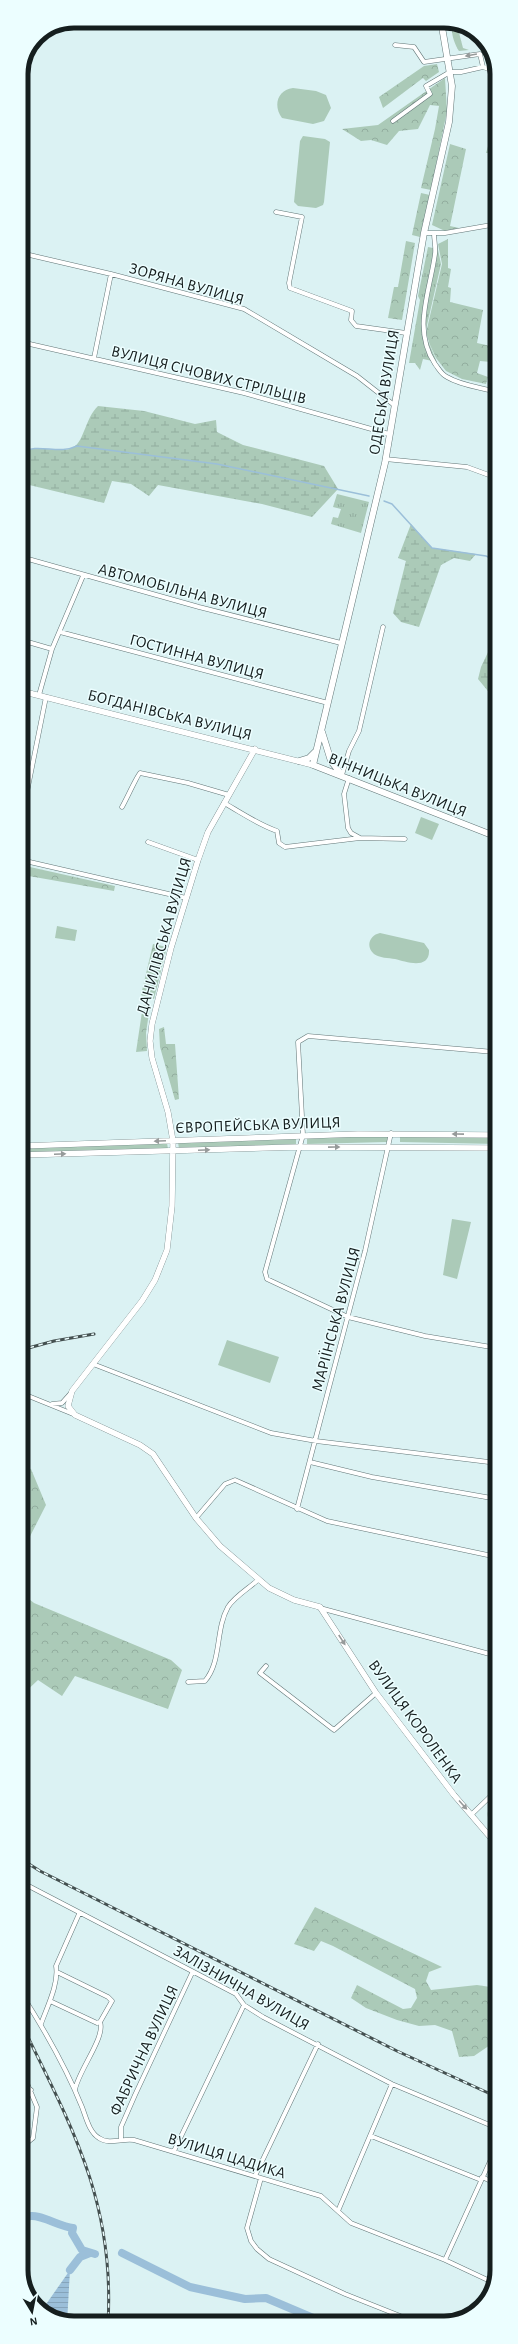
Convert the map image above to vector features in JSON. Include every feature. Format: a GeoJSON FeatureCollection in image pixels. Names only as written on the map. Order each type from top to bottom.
{"type":"FeatureCollection","features":[{"type":"Feature","properties":{"kind":"main road","name":"ОДЕСЬКА ВУЛИЦЯ"},"geometry":{"type":"LineString","coordinates":[[313,765],[328,703],[340,643],[385,459],[424,232],[449,122],[452,97],[450,72],[442,28]]}},
{"type":"Feature","properties":{"kind":"main road","name":"БОГДАНІВСЬКА ВУЛИЦЯ"},"geometry":{"type":"LineString","coordinates":[[28,693],[255,749],[313,765]]}},
{"type":"Feature","properties":{"kind":"main road"},"geometry":{"type":"LineString","coordinates":[[320,767],[327,764],[321,728]]}},
{"type":"Feature","properties":{"kind":"main road","name":"ДАНИЛІВСЬКА ВУЛИЦЯ"},"geometry":{"type":"LineString","coordinates":[[72,1391],[142,1301],[162,1265],[167,1250],[170,1228],[174,1152],[168,1112],[152,1058],[150,1040],[171,948],[208,832],[255,749]]}},
{"type":"Feature","properties":{"kind":"main road"},"geometry":{"type":"LineString","coordinates":[[299,761],[309,758],[316,751]]}},
{"type":"Feature","properties":{"kind":"main road"},"geometry":{"type":"LineString","coordinates":[[326,751],[331,761],[342,775]]}},
{"type":"Feature","properties":{"kind":"main road","name":"ВІННИЦЬКА ВУЛИЦЯ"},"geometry":{"type":"LineString","coordinates":[[313,765],[342,775],[490,834]]}},
{"type":"Feature","properties":{"kind":"main road","name":"ЄВРОПЕЙСЬКА ВУЛИЦЯ"},"geometry":{"type":"LineString","coordinates":[[28,1146],[303,1135],[391,1133],[490,1135]]}},
{"type":"Feature","properties":{"kind":"main road","name":"ЄВРОПЕЙСЬКА ВУЛИЦЯ"},"geometry":{"type":"LineString","coordinates":[[28,1155],[174,1152],[299,1147],[388,1146],[490,1148]]}},
{"type":"Feature","properties":{"kind":"main road"},"geometry":{"type":"LineString","coordinates":[[72,1391],[68,1405],[70,1410],[75,1414],[140,1445],[154,1454],[196,1518],[220,1546],[258,1580],[269,1588],[294,1600],[320,1607]]}},
{"type":"Feature","properties":{"kind":"main road","name":"ВУЛИЦЯ КОРОЛЕНКА"},"geometry":{"type":"LineString","coordinates":[[320,1607],[376,1693],[454,1795],[472,1814],[490,1838]]}},
{"type":"Feature","properties":{"kind":"street"},"geometry":{"type":"LineString","coordinates":[[394,44],[414,47],[424,62],[480,54],[483,67]]}},
{"type":"Feature","properties":{"kind":"street"},"geometry":{"type":"LineString","coordinates":[[393,121],[430,94],[426,86],[450,72],[461,72],[483,67],[490,70]]}},
{"type":"Feature","properties":{"kind":"street"},"geometry":{"type":"LineString","coordinates":[[276,212],[302,217],[289,283],[290,288],[352,311],[351,320],[356,326],[406,332]]}},
{"type":"Feature","properties":{"kind":"street"},"geometry":{"type":"LineString","coordinates":[[424,232],[445,233],[490,225]]}},
{"type":"Feature","properties":{"kind":"street"},"geometry":{"type":"LineString","coordinates":[[434,233],[436,252],[423,321],[423,335],[426,346],[431,358],[447,377],[462,383],[490,390]]}},
{"type":"Feature","properties":{"kind":"street","name":"ЗОРЯНА ВУЛИЦЯ"},"geometry":{"type":"LineString","coordinates":[[28,255],[111,274],[244,309],[357,376],[394,405]]}},
{"type":"Feature","properties":{"kind":"street"},"geometry":{"type":"LineString","coordinates":[[94,358],[111,274]]}},
{"type":"Feature","properties":{"kind":"street","name":"ВУЛИЦЯ СІЧОВИХ СТРІЛЬЦІВ"},"geometry":{"type":"LineString","coordinates":[[28,344],[244,393],[389,434]]}},
{"type":"Feature","properties":{"kind":"street"},"geometry":{"type":"LineString","coordinates":[[385,459],[467,467],[490,475]]}},
{"type":"Feature","properties":{"kind":"street","name":"АВТОМОБІЛЬНА ВУЛИЦЯ"},"geometry":{"type":"LineString","coordinates":[[28,559],[83,576],[340,643]]}},
{"type":"Feature","properties":{"kind":"street"},"geometry":{"type":"LineString","coordinates":[[39,695],[52,649],[83,576]]}},
{"type":"Feature","properties":{"kind":"street"},"geometry":{"type":"LineString","coordinates":[[342,775],[349,751],[359,731],[383,627]]}},
{"type":"Feature","properties":{"kind":"street","name":"ГОСТИННА ВУЛИЦЯ"},"geometry":{"type":"LineString","coordinates":[[60,632],[328,703]]}},
{"type":"Feature","properties":{"kind":"street"},"geometry":{"type":"LineString","coordinates":[[28,642],[52,649]]}},
{"type":"Feature","properties":{"kind":"street"},"geometry":{"type":"LineString","coordinates":[[28,785],[46,697]]}},
{"type":"Feature","properties":{"kind":"street"},"geometry":{"type":"LineString","coordinates":[[122,807],[131,794],[137,776],[140,773],[188,783],[229,794]]}},
{"type":"Feature","properties":{"kind":"street"},"geometry":{"type":"LineString","coordinates":[[349,778],[344,794],[348,828],[360,838]]}},
{"type":"Feature","properties":{"kind":"street"},"geometry":{"type":"LineString","coordinates":[[224,803],[243,813],[247,818],[277,831],[279,843],[285,848],[360,838],[404,839]]}},
{"type":"Feature","properties":{"kind":"street"},"geometry":{"type":"LineString","coordinates":[[148,842],[198,860]]}},
{"type":"Feature","properties":{"kind":"street"},"geometry":{"type":"LineString","coordinates":[[28,862],[186,898]]}},
{"type":"Feature","properties":{"kind":"street"},"geometry":{"type":"LineString","coordinates":[[490,1052],[308,1036],[302,1038],[298,1042],[303,1135],[266,1277],[348,1317],[425,1336],[490,1347]]}},
{"type":"Feature","properties":{"kind":"street","name":"МАРІЇНСЬКА ВУЛИЦЯ"},"geometry":{"type":"LineString","coordinates":[[297,1509],[365,1251],[391,1133]]}},
{"type":"Feature","properties":{"kind":"street"},"geometry":{"type":"LineString","coordinates":[[93,1364],[271,1433],[316,1441],[490,1462]]}},
{"type":"Feature","properties":{"kind":"street"},"geometry":{"type":"LineString","coordinates":[[49,1404],[62,1403],[72,1391]]}},
{"type":"Feature","properties":{"kind":"street"},"geometry":{"type":"LineString","coordinates":[[28,1396],[75,1414]]}},
{"type":"Feature","properties":{"kind":"street"},"geometry":{"type":"LineString","coordinates":[[310,1462],[372,1477],[490,1498]]}},
{"type":"Feature","properties":{"kind":"street"},"geometry":{"type":"LineString","coordinates":[[196,1518],[225,1484],[235,1480],[297,1509],[327,1521],[490,1556]]}},
{"type":"Feature","properties":{"kind":"street"},"geometry":{"type":"LineString","coordinates":[[188,1682],[205,1681],[208,1677],[213,1664],[222,1619],[229,1606],[258,1580]]}},
{"type":"Feature","properties":{"kind":"street"},"geometry":{"type":"LineString","coordinates":[[320,1607],[490,1654]]}},
{"type":"Feature","properties":{"kind":"street"},"geometry":{"type":"LineString","coordinates":[[266,1666],[260,1673],[334,1730],[376,1693]]}},
{"type":"Feature","properties":{"kind":"street"},"geometry":{"type":"LineString","coordinates":[[472,1814],[490,1797]]}},
{"type":"Feature","properties":{"kind":"street","name":"ЗАЛІЗНИЧНА ВУЛИЦЯ"},"geometry":{"type":"LineString","coordinates":[[28,1886],[79,1914],[137,1942],[192,1973],[236,1994],[244,2005],[263,2017],[318,2044],[392,2084],[490,2125]]}},
{"type":"Feature","properties":{"kind":"street"},"geometry":{"type":"LineString","coordinates":[[41,2024],[50,2001],[57,1972],[56,1966],[79,1914]]}},
{"type":"Feature","properties":{"kind":"street"},"geometry":{"type":"LineString","coordinates":[[57,1972],[112,2001],[100,2022],[101,2034],[78,2078],[75,2090]]}},
{"type":"Feature","properties":{"kind":"street","name":"ФАБРИЧНА ВУЛИЦЯ"},"geometry":{"type":"LineString","coordinates":[[121,2139],[121,2127],[192,1973]]}},
{"type":"Feature","properties":{"kind":"street"},"geometry":{"type":"LineString","coordinates":[[50,2001],[93,2022],[100,2022]]}},
{"type":"Feature","properties":{"kind":"street","name":"ВУЛИЦЯ ЦАДИКА"},"geometry":{"type":"LineString","coordinates":[[28,2004],[41,2024],[75,2090],[92,2133],[104,2141],[121,2139],[134,2140],[321,2196],[351,2223],[444,2260],[488,2280]]}},
{"type":"Feature","properties":{"kind":"street"},"geometry":{"type":"LineString","coordinates":[[174,2151],[244,2005]]}},
{"type":"Feature","properties":{"kind":"street"},"geometry":{"type":"LineString","coordinates":[[255,2176],[318,2044]]}},
{"type":"Feature","properties":{"kind":"street"},"geometry":{"type":"LineString","coordinates":[[338,2211],[392,2084]]}},
{"type":"Feature","properties":{"kind":"street"},"geometry":{"type":"LineString","coordinates":[[28,2085],[37,2107],[33,2138],[28,2142]]}},
{"type":"Feature","properties":{"kind":"street"},"geometry":{"type":"LineString","coordinates":[[371,2136],[490,2181]]}},
{"type":"Feature","properties":{"kind":"street"},"geometry":{"type":"LineString","coordinates":[[444,2260],[490,2161]]}},
{"type":"Feature","properties":{"kind":"street"},"geometry":{"type":"LineString","coordinates":[[261,2178],[247,2228],[248,2235],[256,2249],[288,2269],[403,2316]]}},
{"type":"Feature","properties":{"kind":"green space"},"geometry":{"type":"Polygon","coordinates":[[[452,30],[459,31],[463,48],[469,50],[459,51],[453,37],[452,30]]]}},
{"type":"Feature","properties":{"kind":"green space"},"geometry":{"type":"Polygon","coordinates":[[[437,64],[439,72],[426,81],[423,78],[383,108],[379,97],[424,66],[437,64]]]}},
{"type":"Feature","properties":{"kind":"green space"},"geometry":{"type":"Polygon","coordinates":[[[445,78],[447,111],[431,190],[421,188],[439,106],[430,105],[418,129],[399,131],[387,145],[371,140],[361,141],[342,129],[378,125],[445,78]]]}},
{"type":"Feature","properties":{"kind":"green space"},"geometry":{"type":"Polygon","coordinates":[[[293,88],[316,91],[326,95],[331,108],[324,121],[313,124],[282,118],[278,109],[278,99],[283,92],[293,88]]]}},
{"type":"Feature","properties":{"kind":"green space"},"geometry":{"type":"Polygon","coordinates":[[[303,136],[325,139],[330,142],[324,202],[323,205],[316,208],[298,206],[294,202],[300,141],[303,136]]]}},
{"type":"Feature","properties":{"kind":"green space"},"geometry":{"type":"Polygon","coordinates":[[[490,140],[490,153],[486,153],[490,140]]]}},
{"type":"Feature","properties":{"kind":"green space"},"geometry":{"type":"Polygon","coordinates":[[[450,144],[466,149],[450,226],[459,228],[445,231],[432,225],[450,144]]]}},
{"type":"Feature","properties":{"kind":"green space"},"geometry":{"type":"Polygon","coordinates":[[[421,193],[430,195],[420,237],[412,235],[421,193]]]}},
{"type":"Feature","properties":{"kind":"green space"},"geometry":{"type":"Polygon","coordinates":[[[448,239],[448,268],[451,269],[448,287],[451,288],[450,302],[483,310],[477,343],[490,346],[490,362],[480,361],[477,373],[488,377],[486,384],[462,379],[446,371],[436,358],[430,345],[426,333],[442,264],[438,244],[448,239]]]}},
{"type":"Feature","properties":{"kind":"green space"},"geometry":{"type":"Polygon","coordinates":[[[406,241],[415,243],[402,320],[388,318],[394,287],[398,287],[406,241]]]}},
{"type":"Feature","properties":{"kind":"green space"},"geometry":{"type":"Polygon","coordinates":[[[437,245],[441,264],[425,334],[437,362],[423,359],[420,370],[415,363],[409,363],[420,300],[418,296],[428,247],[433,248],[437,245]]]}},
{"type":"Feature","properties":{"kind":"green space"},"geometry":{"type":"Polygon","coordinates":[[[98,406],[144,411],[195,424],[216,420],[217,432],[243,445],[324,466],[338,489],[312,517],[262,504],[158,485],[149,496],[131,484],[112,481],[104,503],[28,485],[28,450],[70,449],[81,439],[94,411],[98,406]]]}},
{"type":"Feature","properties":{"kind":"green space"},"geometry":{"type":"Polygon","coordinates":[[[337,494],[369,502],[361,533],[331,524],[333,517],[338,518],[341,509],[333,507],[337,494]]]}},
{"type":"Feature","properties":{"kind":"green space"},"geometry":{"type":"Polygon","coordinates":[[[411,524],[432,548],[476,554],[470,561],[454,558],[441,565],[419,627],[401,622],[393,613],[406,561],[398,558],[411,524]]]}},
{"type":"Feature","properties":{"kind":"green space"},"geometry":{"type":"Polygon","coordinates":[[[490,648],[490,694],[478,679],[481,667],[490,648]]]}},
{"type":"Feature","properties":{"kind":"green space"},"geometry":{"type":"Polygon","coordinates":[[[421,817],[439,824],[432,840],[415,833],[421,817]]]}},
{"type":"Feature","properties":{"kind":"green space"},"geometry":{"type":"Polygon","coordinates":[[[28,867],[115,886],[114,891],[28,876],[28,867]]]}},
{"type":"Feature","properties":{"kind":"green space"},"geometry":{"type":"Polygon","coordinates":[[[57,926],[77,930],[75,941],[55,938],[57,926]]]}},
{"type":"Feature","properties":{"kind":"green space"},"geometry":{"type":"Polygon","coordinates":[[[380,933],[424,943],[429,950],[426,960],[411,963],[381,957],[374,954],[371,951],[369,944],[371,938],[380,933]]]}},
{"type":"Feature","properties":{"kind":"green space"},"geometry":{"type":"Polygon","coordinates":[[[153,944],[167,947],[154,999],[141,995],[153,944]]]}},
{"type":"Feature","properties":{"kind":"green space"},"geometry":{"type":"Polygon","coordinates":[[[143,1005],[150,1006],[146,1033],[147,1051],[136,1052],[143,1005]]]}},
{"type":"Feature","properties":{"kind":"green space"},"geometry":{"type":"Polygon","coordinates":[[[164,1027],[166,1044],[175,1044],[179,1099],[175,1100],[160,1047],[159,1029],[164,1027]]]}},
{"type":"Feature","properties":{"kind":"green space"},"geometry":{"type":"Polygon","coordinates":[[[388,1135],[387,1142],[307,1144],[307,1136],[388,1135]]]}},
{"type":"Feature","properties":{"kind":"green space"},"geometry":{"type":"Polygon","coordinates":[[[400,1135],[490,1137],[490,1144],[400,1142],[400,1135]]]}},
{"type":"Feature","properties":{"kind":"green space"},"geometry":{"type":"Polygon","coordinates":[[[296,1137],[296,1144],[179,1149],[178,1142],[296,1137]]]}},
{"type":"Feature","properties":{"kind":"green space"},"geometry":{"type":"Polygon","coordinates":[[[167,1143],[168,1149],[31,1153],[30,1147],[167,1143]]]}},
{"type":"Feature","properties":{"kind":"green space"},"geometry":{"type":"Polygon","coordinates":[[[452,1219],[471,1222],[457,1279],[443,1275],[452,1219]]]}},
{"type":"Feature","properties":{"kind":"green space"},"geometry":{"type":"Polygon","coordinates":[[[227,1340],[279,1357],[270,1383],[218,1365],[227,1340]]]}},
{"type":"Feature","properties":{"kind":"green space"},"geometry":{"type":"Polygon","coordinates":[[[28,1468],[31,1469],[46,1505],[28,1540],[28,1468]]]}},
{"type":"Feature","properties":{"kind":"green space"},"geometry":{"type":"Polygon","coordinates":[[[28,1598],[34,1603],[171,1660],[182,1670],[168,1709],[75,1676],[62,1696],[38,1680],[28,1689],[28,1598]]]}},
{"type":"Feature","properties":{"kind":"green space"},"geometry":{"type":"Polygon","coordinates":[[[490,1807],[490,1822],[488,1818],[488,1811],[490,1807]]]}},
{"type":"Feature","properties":{"kind":"green space"},"geometry":{"type":"Polygon","coordinates":[[[315,1907],[442,1967],[429,1972],[426,1981],[431,1990],[477,1985],[490,1987],[490,2045],[474,2056],[459,2057],[452,2031],[435,2025],[419,2026],[397,2020],[366,2008],[351,1998],[357,1985],[403,2009],[411,2008],[417,1998],[415,1989],[321,1941],[314,1951],[294,1944],[315,1907]]]}},
{"type":"Feature","properties":{"kind":"water"},"geometry":{"type":"Polygon","coordinates":[[[70,2270],[67,2315],[52,2310],[52,2296],[70,2270]]]}},
{"type":"Feature","properties":{"kind":"waterway"},"geometry":{"type":"LineString","coordinates":[[28,450],[63,449],[77,446],[217,464],[369,496]]}},
{"type":"Feature","properties":{"kind":"waterway"},"geometry":{"type":"LineString","coordinates":[[384,501],[392,504],[432,548],[490,558]]}},
{"type":"Feature","properties":{"kind":"waterway"},"geometry":{"type":"LineString","coordinates":[[28,2217],[37,2216],[73,2228],[72,2233],[82,2250],[95,2254]]}},
{"type":"Feature","properties":{"kind":"waterway"},"geometry":{"type":"LineString","coordinates":[[70,2270],[80,2257],[90,2253]]}},
{"type":"Feature","properties":{"kind":"waterway"},"geometry":{"type":"LineString","coordinates":[[122,2253],[190,2287],[245,2299],[266,2298],[308,2316]]}},
{"type":"Feature","properties":{"kind":"railway"},"geometry":{"type":"LineString","coordinates":[[28,1348],[54,1341],[94,1334]]}},
{"type":"Feature","properties":{"kind":"railway"},"geometry":{"type":"LineString","coordinates":[[28,1863],[40,1871],[397,2051],[490,2094]]}},
{"type":"Feature","properties":{"kind":"railway"},"geometry":{"type":"LineString","coordinates":[[28,2037],[73,2132],[97,2203],[105,2240],[108,2280],[108,2316]]}}]}
